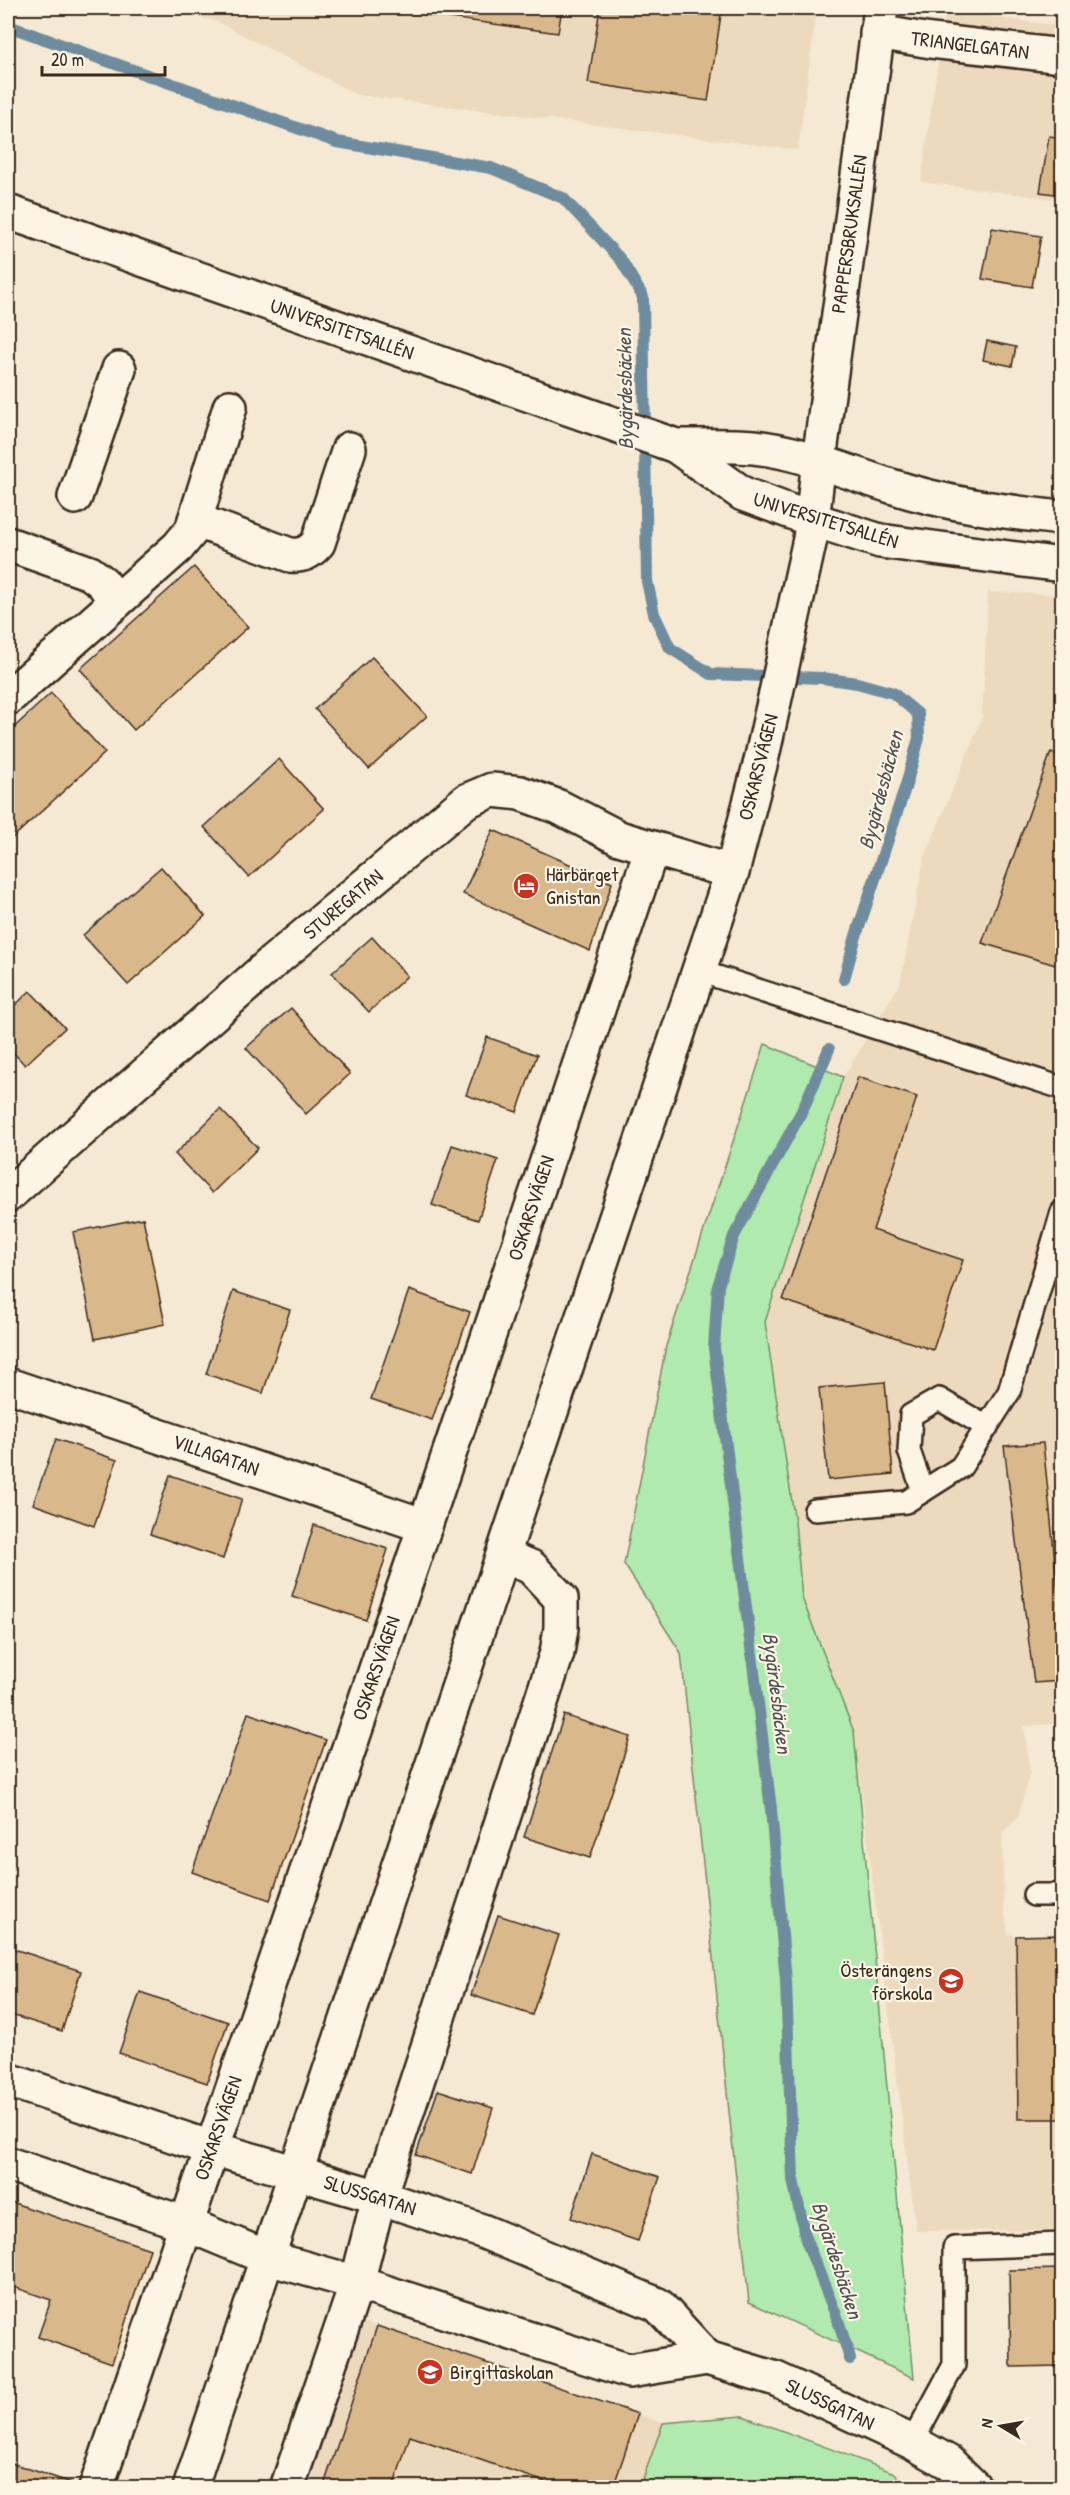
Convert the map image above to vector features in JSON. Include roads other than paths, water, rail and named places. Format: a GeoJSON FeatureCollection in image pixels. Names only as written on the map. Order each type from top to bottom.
{"type":"FeatureCollection","features":[{"type":"Feature","properties":{"kind":"street","name":"TRIANGELGATAN"},"geometry":{"type":"LineString","coordinates":[[879,20],[931,41],[1062,56]]}},
{"type":"Feature","properties":{"kind":"street","name":"PAPPERSBRUKSALLÉN"},"geometry":{"type":"LineString","coordinates":[[811,519],[879,20]]}},
{"type":"Feature","properties":{"kind":"street","name":"UNIVERSITETSALLÉN"},"geometry":{"type":"LineString","coordinates":[[8,212],[676,446],[743,494],[811,519],[880,541],[1062,565]]}},
{"type":"Feature","properties":{"kind":"street"},"geometry":{"type":"LineString","coordinates":[[75,497],[119,369]]}},
{"type":"Feature","properties":{"kind":"street"},"geometry":{"type":"LineString","coordinates":[[8,698],[178,547],[192,530],[230,407]]}},
{"type":"Feature","properties":{"kind":"street","name":"UNIVERSITETSALLÉN"},"geometry":{"type":"LineString","coordinates":[[676,446],[754,447],[819,460],[891,487],[924,496],[1062,518]]}},
{"type":"Feature","properties":{"kind":"street"},"geometry":{"type":"LineString","coordinates":[[195,520],[290,555],[301,556],[318,543],[349,449]]}},
{"type":"Feature","properties":{"kind":"street","name":"OSKARSVÄGEN"},"geometry":{"type":"LineString","coordinates":[[190,2487],[297,2174],[732,872],[774,705],[810,539],[811,519]]}},
{"type":"Feature","properties":{"kind":"street"},"geometry":{"type":"LineString","coordinates":[[8,544],[90,573],[103,583],[116,602]]}},
{"type":"Feature","properties":{"kind":"street","name":"STUREGATAN"},"geometry":{"type":"LineString","coordinates":[[8,1195],[275,960],[466,801],[492,790],[520,793],[559,807],[619,838],[732,872]]}},
{"type":"Feature","properties":{"kind":"street","name":"OSKARSVÄGEN"},"geometry":{"type":"LineString","coordinates":[[96,2487],[425,1527],[652,848]]}},
{"type":"Feature","properties":{"kind":"street","name":"VILLAGATAN"},"geometry":{"type":"LineString","coordinates":[[8,1385],[425,1527]]}},
{"type":"Feature","properties":{"kind":"street"},"geometry":{"type":"LineString","coordinates":[[287,2487],[357,2283],[379,2197],[557,1653],[561,1628],[561,1599],[531,1568],[504,1556]]}},
{"type":"Feature","properties":{"kind":"street","name":"SLUSSGATAN"},"geometry":{"type":"LineString","coordinates":[[8,2080],[211,2148],[379,2197],[482,2231],[658,2305],[706,2358]]}},
{"type":"Feature","properties":{"kind":"street","name":"SLUSSGATAN"},"geometry":{"type":"LineString","coordinates":[[8,2164],[186,2224],[268,2258],[357,2283],[629,2371],[706,2358],[776,2379],[912,2442],[948,2462],[975,2487]]}},
{"type":"Feature","properties":{"kind":"lane"},"geometry":{"type":"LineString","coordinates":[[699,971],[1062,1088]]}},
{"type":"Feature","properties":{"kind":"lane"},"geometry":{"type":"LineString","coordinates":[[815,1510],[906,1502],[961,1467],[1009,1392],[1062,1212]]}},
{"type":"Feature","properties":{"kind":"lane"},"geometry":{"type":"LineString","coordinates":[[923,1491],[909,1451],[911,1415],[939,1399],[987,1427]]}},
{"type":"Feature","properties":{"kind":"lane"},"geometry":{"type":"LineString","coordinates":[[1034,1895],[1062,1895]]}},
{"type":"Feature","properties":{"kind":"lane"},"geometry":{"type":"LineString","coordinates":[[912,2442],[954,2365],[954,2248],[1062,2244]]}},
{"type":"Feature","properties":{"kind":"waterway","name":"Bygärdesbäcken"},"geometry":{"type":"LineString","coordinates":[[8,26],[337,142],[491,168],[563,198],[621,260],[643,297],[647,581],[654,614],[670,648],[711,674],[822,678],[857,683],[893,693],[918,714],[919,738],[906,785],[844,979]]}},
{"type":"Feature","properties":{"kind":"waterway","name":"Bygärdesbäcken"},"geometry":{"type":"LineString","coordinates":[[829,1049],[802,1111],[734,1236],[718,1286],[714,1348],[771,1809],[786,1981],[793,2180],[806,2240],[838,2320],[850,2359]]}},
{"type":"Feature","properties":{"kind":"place","name":"Härbärget Gnistan"},"geometry":{"type":"Point","coordinates":[526,886]}},
{"type":"Feature","properties":{"kind":"place","name":"Österängens förskola"},"geometry":{"type":"Point","coordinates":[951,1981]}},
{"type":"Feature","properties":{"kind":"place","name":"Birgittaskolan"},"geometry":{"type":"Point","coordinates":[430,2372]}}]}
